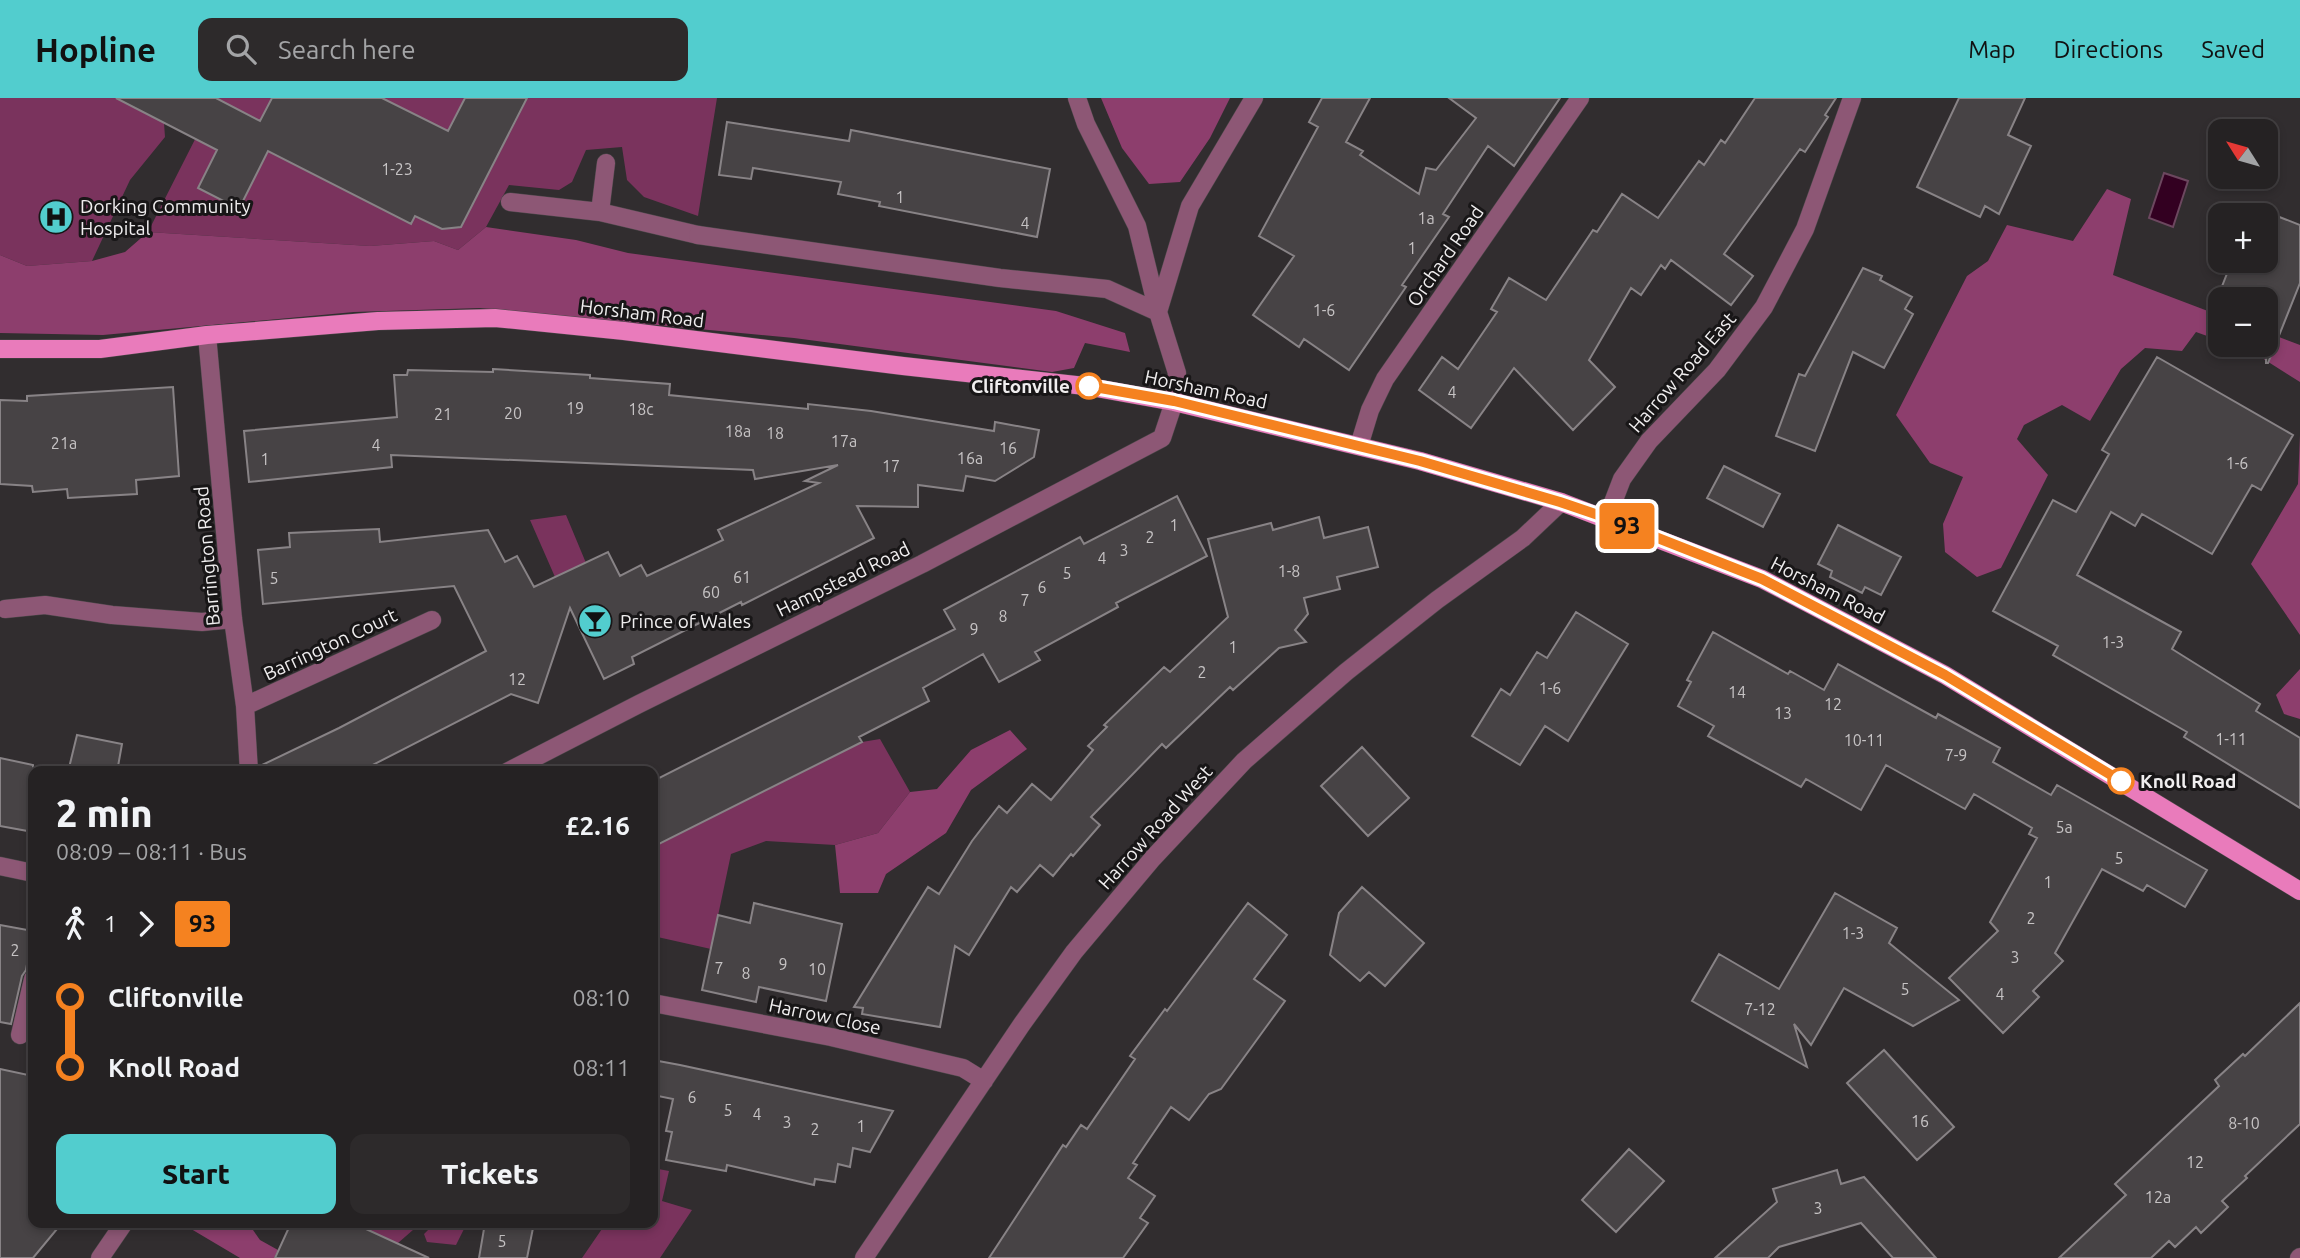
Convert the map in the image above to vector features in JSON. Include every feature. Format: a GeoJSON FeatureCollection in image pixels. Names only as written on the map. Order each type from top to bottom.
{"type":"FeatureCollection","features":[{"type":"Feature","properties":{"kind":"main road","name":"Horsham Road"},"geometry":{"type":"LineString","coordinates":[[0,349],[100,349],[207,335],[379,321],[495,318],[1085,386],[1174,401],[1420,461],[1560,502],[1762,579],[1920,661],[2040,731],[2300,891]]}},
{"type":"Feature","properties":{"kind":"street"},"geometry":{"type":"LineString","coordinates":[[1077,98],[1086,124],[1137,226],[1158,312],[1177,373],[1174,401]]}},
{"type":"Feature","properties":{"kind":"street"},"geometry":{"type":"LineString","coordinates":[[1158,312],[1190,206],[1254,98]]}},
{"type":"Feature","properties":{"kind":"street","name":"Orchard Road"},"geometry":{"type":"LineString","coordinates":[[1359,446],[1370,410],[1385,379],[1580,98]]}},
{"type":"Feature","properties":{"kind":"street","name":"Harrow Road East"},"geometry":{"type":"LineString","coordinates":[[1607,518],[1622,479],[1649,441],[1717,370],[1764,307],[1805,229],[1852,98]]}},
{"type":"Feature","properties":{"kind":"street"},"geometry":{"type":"LineString","coordinates":[[600,212],[606,163]]}},
{"type":"Feature","properties":{"kind":"street"},"geometry":{"type":"LineString","coordinates":[[510,202],[600,212],[698,235],[1000,278],[1107,289],[1158,312]]}},
{"type":"Feature","properties":{"kind":"street","name":"Barrington Road"},"geometry":{"type":"LineString","coordinates":[[207,335],[233,620],[245,706],[249,766]]}},
{"type":"Feature","properties":{"kind":"street","name":"Hampstead Road"},"geometry":{"type":"LineString","coordinates":[[519,766],[922,565],[1162,438],[1174,401]]}},
{"type":"Feature","properties":{"kind":"street","name":"Harrow Road West"},"geometry":{"type":"LineString","coordinates":[[864,1258],[1074,952],[1153,858],[1244,761],[1355,665],[1437,600],[1523,538],[1560,502]]}},
{"type":"Feature","properties":{"kind":"street"},"geometry":{"type":"LineString","coordinates":[[5,609],[46,605],[112,615],[202,622],[233,620]]}},
{"type":"Feature","properties":{"kind":"street","name":"Barrington Court"},"geometry":{"type":"LineString","coordinates":[[245,706],[432,620]]}},
{"type":"Feature","properties":{"kind":"street"},"geometry":{"type":"LineString","coordinates":[[0,866],[28,872]]}},
{"type":"Feature","properties":{"kind":"street"},"geometry":{"type":"LineString","coordinates":[[20,1035],[28,1001]]}},
{"type":"Feature","properties":{"kind":"street","name":"Harrow Close"},"geometry":{"type":"LineString","coordinates":[[658,1004],[831,1037],[963,1068],[984,1082]]}},
{"type":"Feature","properties":{"kind":"street"},"geometry":{"type":"LineString","coordinates":[[100,1258],[121,1228]]}},
{"type":"Feature","properties":{"kind":"shaded area","name":"Dorking Community Hospital"},"geometry":{"type":"Polygon","coordinates":[[[0,98],[116,98],[164,123],[165,137],[130,180],[92,261],[27,266],[0,255],[0,98]]]}},
{"type":"Feature","properties":{"kind":"shaded area"},"geometry":{"type":"Polygon","coordinates":[[[216,98],[717,98],[698,216],[644,197],[627,180],[622,147],[586,150],[572,182],[559,190],[509,185],[486,227],[458,250],[434,241],[370,246],[148,232],[216,98]]]}},
{"type":"Feature","properties":{"kind":"shaded area"},"geometry":{"type":"Polygon","coordinates":[[[1101,98],[1230,98],[1210,138],[1180,182],[1149,184],[1122,148],[1101,98]]]}},
{"type":"Feature","properties":{"kind":"shaded area"},"geometry":{"type":"Polygon","coordinates":[[[2164,173],[2188,181],[2173,227],[2149,218],[2164,173]]]}},
{"type":"Feature","properties":{"kind":"shaded area"},"geometry":{"type":"Polygon","coordinates":[[[2107,189],[2131,199],[2113,275],[2208,311],[2208,336],[2196,332],[2182,351],[2145,348],[2121,369],[2090,421],[2062,405],[2024,425],[2017,439],[2048,475],[2001,568],[1977,577],[1945,552],[1943,524],[1963,477],[1930,463],[1896,415],[1967,276],[1988,261],[2007,225],[2073,241],[2107,189]]]}},
{"type":"Feature","properties":{"kind":"shaded area"},"geometry":{"type":"Polygon","coordinates":[[[486,227],[576,240],[628,253],[1056,311],[1125,333],[1130,352],[1085,343],[1074,368],[1052,372],[794,338],[480,308],[354,312],[103,335],[0,333],[0,255],[27,266],[92,261],[125,252],[148,232],[370,246],[434,241],[458,250],[486,227]]]}},
{"type":"Feature","properties":{"kind":"shaded area"},"geometry":{"type":"Polygon","coordinates":[[[2278,337],[2300,345],[2300,382],[2260,357],[2278,357],[2278,337]]]}},
{"type":"Feature","properties":{"kind":"shaded area"},"geometry":{"type":"Polygon","coordinates":[[[2300,435],[2300,635],[2251,564],[2298,484],[2300,435]]]}},
{"type":"Feature","properties":{"kind":"shaded area"},"geometry":{"type":"Polygon","coordinates":[[[566,515],[586,563],[555,577],[530,520],[566,515]]]}},
{"type":"Feature","properties":{"kind":"shaded area"},"geometry":{"type":"Polygon","coordinates":[[[2300,669],[2300,719],[2284,714],[2276,695],[2300,669]]]}},
{"type":"Feature","properties":{"kind":"shaded area"},"geometry":{"type":"Polygon","coordinates":[[[1010,730],[1027,749],[971,790],[946,833],[886,874],[878,893],[840,893],[835,845],[878,833],[910,792],[937,789],[971,750],[1010,730]]]}},
{"type":"Feature","properties":{"kind":"shaded area"},"geometry":{"type":"Polygon","coordinates":[[[880,739],[910,792],[878,833],[835,845],[766,841],[731,854],[711,949],[658,937],[658,844],[862,742],[880,739]]]}},
{"type":"Feature","properties":{"kind":"shaded area"},"geometry":{"type":"Polygon","coordinates":[[[658,1169],[669,1171],[662,1201],[692,1210],[660,1258],[582,1258],[603,1228],[658,1228],[658,1169]]]}},
{"type":"Feature","properties":{"kind":"shaded area"},"geometry":{"type":"Polygon","coordinates":[[[189,1228],[252,1228],[260,1240],[278,1250],[274,1258],[240,1258],[189,1228]]]}},
{"type":"Feature","properties":{"kind":"shaded area"},"geometry":{"type":"Polygon","coordinates":[[[353,1228],[415,1228],[398,1243],[392,1258],[338,1258],[353,1228]]]}},
{"type":"Feature","properties":{"kind":"shaded area"},"geometry":{"type":"Polygon","coordinates":[[[430,1228],[464,1228],[456,1245],[427,1242],[424,1234],[430,1228]]]}},
{"type":"Feature","properties":{"kind":"building"},"geometry":{"type":"Polygon","coordinates":[[[116,98],[216,98],[260,121],[272,98],[382,98],[448,131],[465,98],[527,98],[461,227],[442,229],[415,216],[411,224],[268,151],[239,209],[198,188],[217,150],[116,98]]]}},
{"type":"Feature","properties":{"kind":"building"},"geometry":{"type":"Polygon","coordinates":[[[1322,98],[1370,98],[1346,142],[1363,151],[1360,155],[1419,194],[1426,168],[1436,170],[1476,118],[1449,98],[1560,98],[1514,166],[1488,146],[1443,214],[1449,217],[1402,285],[1406,287],[1349,370],[1304,339],[1299,347],[1253,315],[1294,256],[1259,236],[1318,127],[1309,122],[1322,98]]]}},
{"type":"Feature","properties":{"kind":"building"},"geometry":{"type":"Polygon","coordinates":[[[1755,98],[1836,98],[1825,115],[1828,117],[1805,152],[1800,149],[1724,254],[1753,276],[1731,305],[1671,260],[1665,269],[1661,265],[1641,295],[1631,288],[1589,360],[1615,387],[1573,430],[1514,368],[1471,428],[1419,390],[1442,357],[1458,369],[1497,312],[1491,309],[1509,278],[1546,300],[1593,230],[1597,232],[1622,194],[1658,218],[1699,161],[1704,165],[1721,140],[1725,143],[1755,98]]]}},
{"type":"Feature","properties":{"kind":"building"},"geometry":{"type":"Polygon","coordinates":[[[1959,98],[2025,98],[2008,135],[2031,146],[1999,214],[1985,206],[1980,217],[1917,187],[1959,98]]]}},
{"type":"Feature","properties":{"kind":"building"},"geometry":{"type":"Polygon","coordinates":[[[727,122],[849,141],[851,130],[1050,169],[1037,237],[879,206],[880,202],[838,194],[841,182],[753,168],[751,179],[719,175],[727,122]]]}},
{"type":"Feature","properties":{"kind":"building"},"geometry":{"type":"Polygon","coordinates":[[[2278,216],[2300,225],[2300,283],[2278,338],[2278,287],[2222,287],[2227,273],[2278,273],[2278,216]]]}},
{"type":"Feature","properties":{"kind":"building"},"geometry":{"type":"Polygon","coordinates":[[[1863,268],[1882,276],[1880,280],[1912,297],[1905,309],[1913,314],[1884,368],[1853,352],[1815,451],[1776,436],[1799,374],[1805,376],[1863,268]]]}},
{"type":"Feature","properties":{"kind":"building"},"geometry":{"type":"Polygon","coordinates":[[[2157,357],[2293,435],[2261,490],[2252,485],[2212,554],[2142,514],[2135,526],[2111,512],[2077,575],[2181,632],[2172,649],[2260,704],[2256,711],[2300,738],[2300,808],[2184,737],[2187,732],[2053,655],[2058,646],[1993,611],[2053,500],[2076,512],[2109,454],[2102,450],[2157,357]]]}},
{"type":"Feature","properties":{"kind":"building"},"geometry":{"type":"Polygon","coordinates":[[[493,369],[590,375],[590,378],[670,384],[669,395],[808,409],[808,404],[871,411],[994,431],[995,422],[1039,430],[1034,457],[995,481],[966,476],[963,491],[918,485],[918,507],[857,506],[874,538],[632,657],[634,664],[604,679],[570,608],[538,703],[511,694],[371,766],[260,766],[486,651],[454,586],[263,604],[258,550],[290,547],[289,533],[379,529],[380,542],[488,530],[505,562],[517,556],[534,587],[608,552],[620,576],[641,565],[647,576],[723,540],[718,530],[819,483],[805,481],[838,465],[755,479],[753,470],[391,455],[392,467],[249,482],[244,431],[397,417],[394,375],[407,375],[408,370],[493,372],[493,369]]]}},
{"type":"Feature","properties":{"kind":"building"},"geometry":{"type":"Polygon","coordinates":[[[173,387],[179,476],[136,480],[137,494],[68,498],[67,489],[33,492],[32,486],[0,484],[0,400],[27,401],[27,396],[173,387]]]}},
{"type":"Feature","properties":{"kind":"building"},"geometry":{"type":"Polygon","coordinates":[[[1724,466],[1780,494],[1763,527],[1707,498],[1724,466]]]}},
{"type":"Feature","properties":{"kind":"building"},"geometry":{"type":"Polygon","coordinates":[[[1177,496],[1207,556],[1116,603],[1118,607],[1035,652],[1040,660],[999,682],[983,654],[923,688],[929,701],[859,737],[862,742],[658,844],[658,778],[955,629],[944,610],[1080,537],[1084,544],[1177,496]]]}},
{"type":"Feature","properties":{"kind":"building"},"geometry":{"type":"Polygon","coordinates":[[[1319,517],[1324,538],[1368,527],[1378,567],[1337,577],[1340,589],[1304,598],[1308,614],[1295,630],[1306,642],[1279,648],[1233,690],[1230,687],[1166,748],[1162,744],[1091,817],[1100,825],[1053,876],[1040,865],[1017,892],[1011,887],[969,955],[955,946],[940,1027],[862,1014],[863,1008],[854,1007],[928,887],[939,894],[972,841],[999,806],[1007,813],[1032,784],[1051,800],[1093,750],[1088,746],[1107,727],[1104,725],[1164,667],[1170,672],[1228,617],[1208,539],[1271,523],[1273,530],[1319,517]]]}},
{"type":"Feature","properties":{"kind":"building"},"geometry":{"type":"Polygon","coordinates":[[[1838,525],[1901,557],[1881,595],[1865,587],[1862,593],[1830,577],[1832,571],[1818,564],[1838,525]]]}},
{"type":"Feature","properties":{"kind":"building"},"geometry":{"type":"Polygon","coordinates":[[[1576,612],[1628,644],[1568,741],[1545,726],[1520,765],[1472,736],[1501,689],[1510,695],[1537,652],[1547,658],[1576,612]]]}},
{"type":"Feature","properties":{"kind":"building"},"geometry":{"type":"Polygon","coordinates":[[[1713,632],[1788,674],[1790,671],[1824,690],[1838,664],[1936,718],[1938,714],[2000,748],[1993,762],[2051,795],[2057,785],[2207,870],[2185,907],[2147,885],[2143,891],[2102,869],[2055,953],[2063,961],[2033,991],[2039,997],[2003,1033],[1949,978],[1998,931],[1990,922],[2037,838],[2029,834],[2032,828],[1974,794],[1965,809],[1886,765],[1861,810],[1806,779],[1801,787],[1708,736],[1714,726],[1678,706],[1691,682],[1687,680],[1713,632]]]}},
{"type":"Feature","properties":{"kind":"building"},"geometry":{"type":"Polygon","coordinates":[[[77,735],[122,744],[118,766],[69,766],[77,735]]]}},
{"type":"Feature","properties":{"kind":"building"},"geometry":{"type":"Polygon","coordinates":[[[1362,747],[1409,798],[1368,836],[1321,786],[1362,747]]]}},
{"type":"Feature","properties":{"kind":"building"},"geometry":{"type":"Polygon","coordinates":[[[0,758],[33,765],[28,766],[28,831],[0,826],[0,758]]]}},
{"type":"Feature","properties":{"kind":"building"},"geometry":{"type":"Polygon","coordinates":[[[1362,887],[1424,943],[1385,986],[1369,972],[1360,981],[1330,955],[1339,913],[1362,887]]]}},
{"type":"Feature","properties":{"kind":"building"},"geometry":{"type":"Polygon","coordinates":[[[1835,893],[1897,928],[1889,943],[1959,1000],[1913,1026],[1844,988],[1811,1045],[1794,1024],[1807,1067],[1692,1001],[1719,954],[1779,989],[1835,893]]]}},
{"type":"Feature","properties":{"kind":"building"},"geometry":{"type":"Polygon","coordinates":[[[754,903],[842,924],[826,1001],[759,987],[756,1002],[702,990],[718,915],[750,923],[754,903]]]}},
{"type":"Feature","properties":{"kind":"building"},"geometry":{"type":"Polygon","coordinates":[[[1248,903],[1287,935],[1254,979],[1285,1001],[1221,1089],[1209,1094],[1189,1120],[1171,1107],[1133,1163],[1137,1165],[1128,1178],[1155,1196],[1140,1218],[1148,1223],[1123,1258],[989,1258],[1063,1145],[1066,1147],[1081,1125],[1087,1129],[1135,1059],[1130,1056],[1248,903]]]}},
{"type":"Feature","properties":{"kind":"building"},"geometry":{"type":"Polygon","coordinates":[[[0,925],[28,930],[28,959],[11,1024],[0,1022],[0,925]]]}},
{"type":"Feature","properties":{"kind":"building"},"geometry":{"type":"Polygon","coordinates":[[[2300,1003],[2300,1124],[2222,1201],[2228,1207],[2201,1233],[2196,1227],[2175,1247],[2169,1241],[2151,1258],[2059,1258],[2126,1195],[2115,1184],[2219,1086],[2215,1080],[2243,1054],[2245,1056],[2300,1003]]]}},
{"type":"Feature","properties":{"kind":"building"},"geometry":{"type":"Polygon","coordinates":[[[1884,1050],[1954,1127],[1917,1160],[1847,1083],[1884,1050]]]}},
{"type":"Feature","properties":{"kind":"building"},"geometry":{"type":"Polygon","coordinates":[[[658,1061],[893,1111],[870,1152],[853,1148],[850,1167],[838,1164],[835,1182],[815,1179],[814,1185],[727,1165],[726,1171],[666,1160],[672,1132],[666,1131],[673,1099],[658,1096],[658,1061]]]}},
{"type":"Feature","properties":{"kind":"building"},"geometry":{"type":"Polygon","coordinates":[[[0,1069],[28,1075],[28,1228],[58,1228],[33,1258],[0,1258],[0,1069]]]}},
{"type":"Feature","properties":{"kind":"building"},"geometry":{"type":"Polygon","coordinates":[[[1629,1149],[1664,1181],[1616,1232],[1582,1200],[1629,1149]]]}},
{"type":"Feature","properties":{"kind":"building"},"geometry":{"type":"Polygon","coordinates":[[[1837,1170],[1841,1184],[1864,1177],[1936,1258],[1893,1258],[1861,1223],[1779,1247],[1768,1258],[1715,1258],[1777,1202],[1773,1189],[1837,1170]]]}},
{"type":"Feature","properties":{"kind":"building"},"geometry":{"type":"Polygon","coordinates":[[[289,1228],[364,1228],[429,1258],[275,1258],[289,1228]]]}},
{"type":"Feature","properties":{"kind":"building"},"geometry":{"type":"Polygon","coordinates":[[[484,1228],[533,1228],[527,1258],[479,1258],[484,1228]]]}},
{"type":"Feature","properties":{"kind":"bus line","name":"93"},"geometry":{"type":"LineString","coordinates":[[1089,386],[1174,401],[1420,461],[1607,518],[1762,579],[1945,675],[2121,781]]}},
{"type":"Feature","properties":{"kind":"place","name":"Dorking Community Hospital"},"geometry":{"type":"Point","coordinates":[56,217]}},
{"type":"Feature","properties":{"kind":"place","name":"Cliftonville"},"geometry":{"type":"Point","coordinates":[1089,386]}},
{"type":"Feature","properties":{"kind":"place","name":"Prince of Wales"},"geometry":{"type":"Point","coordinates":[595,621]}},
{"type":"Feature","properties":{"kind":"place","name":"Knoll Road"},"geometry":{"type":"Point","coordinates":[2121,781]}}]}
